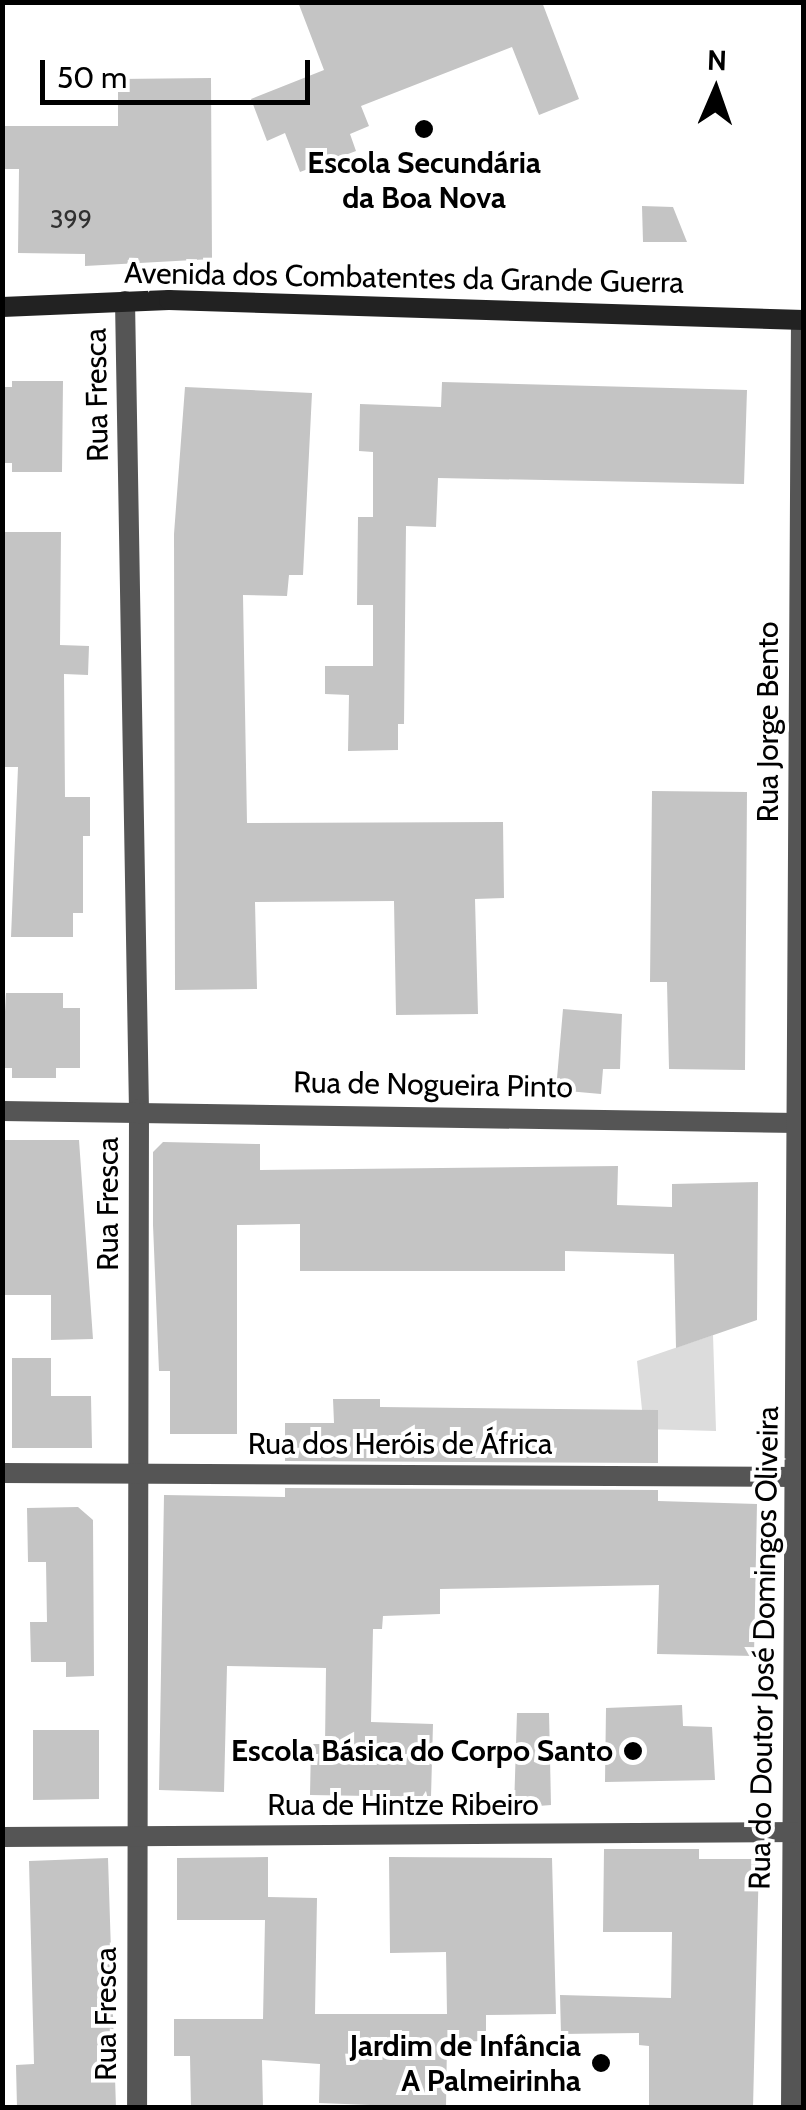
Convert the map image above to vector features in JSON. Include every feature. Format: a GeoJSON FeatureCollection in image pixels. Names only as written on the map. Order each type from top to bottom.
{"type":"FeatureCollection","features":[{"type":"Feature","properties":{"kind":"main road","name":"Avenida dos Combatentes da Grande Guerra"},"geometry":{"type":"LineString","coordinates":[[2,306],[125,300],[802,320]]}},
{"type":"Feature","properties":{"kind":"street","name":"Rua Fresca"},"geometry":{"type":"LineString","coordinates":[[125,300],[138,1109],[137,2108]]}},
{"type":"Feature","properties":{"kind":"street","name":"Rua Jorge Bento"},"geometry":{"type":"LineString","coordinates":[[798,1124],[802,320]]}},
{"type":"Feature","properties":{"kind":"street","name":"Rua de Nogueira Pinto"},"geometry":{"type":"LineString","coordinates":[[2,1111],[138,1109],[798,1124]]}},
{"type":"Feature","properties":{"kind":"street"},"geometry":{"type":"LineString","coordinates":[[798,1124],[802,1186]]}},
{"type":"Feature","properties":{"kind":"street","name":"Rua do Doutor José Domingos Oliveira"},"geometry":{"type":"LineString","coordinates":[[790,2108],[798,1832],[797,1477],[802,1186]]}},
{"type":"Feature","properties":{"kind":"street","name":"Rua dos Heróis de África"},"geometry":{"type":"LineString","coordinates":[[2,1473],[797,1477]]}},
{"type":"Feature","properties":{"kind":"street","name":"Rua de Hintze Ribeiro"},"geometry":{"type":"LineString","coordinates":[[2,1837],[798,1832]]}},
{"type":"Feature","properties":{"kind":"shaded area"},"geometry":{"type":"Polygon","coordinates":[[[713,1335],[716,1431],[644,1429],[637,1361],[713,1335]]]}},
{"type":"Feature","properties":{"kind":"building"},"geometry":{"type":"Polygon","coordinates":[[[298,2],[542,2],[579,99],[539,115],[512,47],[361,106],[369,126],[350,134],[356,151],[300,172],[285,133],[267,141],[251,99],[324,70],[298,2]]]}},
{"type":"Feature","properties":{"kind":"building"},"geometry":{"type":"Polygon","coordinates":[[[211,78],[212,259],[85,266],[85,254],[18,253],[19,169],[2,169],[2,126],[118,126],[118,79],[211,78]]]}},
{"type":"Feature","properties":{"kind":"building"},"geometry":{"type":"Polygon","coordinates":[[[642,206],[673,207],[687,242],[643,242],[642,206]]]}},
{"type":"Feature","properties":{"kind":"building"},"geometry":{"type":"Polygon","coordinates":[[[12,381],[63,381],[62,472],[12,472],[12,463],[2,463],[2,387],[12,387],[12,381]]]}},
{"type":"Feature","properties":{"kind":"building"},"geometry":{"type":"Polygon","coordinates":[[[442,382],[747,390],[744,484],[438,478],[436,527],[406,526],[404,724],[398,724],[398,750],[348,751],[349,695],[325,694],[325,666],[373,666],[373,605],[357,605],[358,517],[373,517],[373,452],[359,451],[360,404],[441,407],[442,382]]]}},
{"type":"Feature","properties":{"kind":"building"},"geometry":{"type":"Polygon","coordinates":[[[185,387],[312,393],[303,575],[289,575],[287,596],[243,595],[247,823],[503,822],[504,898],[475,899],[478,1014],[396,1015],[394,901],[255,902],[257,989],[175,990],[174,534],[185,387]]]}},
{"type":"Feature","properties":{"kind":"building"},"geometry":{"type":"Polygon","coordinates":[[[2,532],[61,532],[60,645],[89,646],[88,675],[64,674],[65,797],[90,797],[90,836],[83,836],[83,913],[73,913],[73,937],[11,937],[18,767],[2,767],[2,532]]]}},
{"type":"Feature","properties":{"kind":"building"},"geometry":{"type":"Polygon","coordinates":[[[652,791],[747,792],[745,1070],[669,1069],[667,982],[650,982],[652,791]]]}},
{"type":"Feature","properties":{"kind":"building"},"geometry":{"type":"Polygon","coordinates":[[[6,993],[63,993],[63,1008],[80,1008],[80,1068],[56,1068],[56,1078],[12,1078],[12,1068],[2,1068],[6,993]]]}},
{"type":"Feature","properties":{"kind":"building"},"geometry":{"type":"Polygon","coordinates":[[[563,1009],[622,1014],[620,1069],[603,1069],[601,1094],[556,1090],[563,1009]]]}},
{"type":"Feature","properties":{"kind":"building"},"geometry":{"type":"Polygon","coordinates":[[[2,1140],[79,1140],[93,1339],[51,1340],[51,1295],[2,1295],[2,1140]]]}},
{"type":"Feature","properties":{"kind":"building"},"geometry":{"type":"Polygon","coordinates":[[[163,1142],[260,1144],[260,1170],[618,1166],[617,1205],[672,1207],[672,1184],[758,1182],[757,1320],[676,1348],[674,1254],[565,1251],[565,1271],[300,1271],[300,1224],[237,1225],[237,1434],[170,1434],[170,1371],[159,1371],[153,1225],[153,1152],[163,1142]]]}},
{"type":"Feature","properties":{"kind":"building"},"geometry":{"type":"Polygon","coordinates":[[[12,1358],[51,1358],[51,1396],[91,1396],[92,1448],[12,1448],[12,1358]]]}},
{"type":"Feature","properties":{"kind":"building"},"geometry":{"type":"Polygon","coordinates":[[[333,1399],[380,1399],[380,1407],[658,1410],[658,1463],[285,1461],[285,1423],[334,1423],[333,1399]]]}},
{"type":"Feature","properties":{"kind":"building"},"geometry":{"type":"Polygon","coordinates":[[[285,1488],[658,1490],[658,1501],[757,1504],[754,1656],[657,1654],[659,1585],[440,1589],[440,1614],[383,1616],[382,1629],[373,1629],[371,1722],[433,1724],[431,1797],[310,1795],[311,1744],[325,1744],[326,1668],[227,1666],[224,1792],[159,1790],[164,1495],[285,1497],[285,1488]]]}},
{"type":"Feature","properties":{"kind":"building"},"geometry":{"type":"Polygon","coordinates":[[[78,1507],[93,1520],[94,1676],[66,1677],[66,1662],[31,1662],[30,1622],[47,1622],[46,1562],[28,1562],[27,1508],[78,1507]]]}},
{"type":"Feature","properties":{"kind":"building"},"geometry":{"type":"Polygon","coordinates":[[[682,1705],[683,1726],[712,1727],[715,1780],[605,1782],[606,1708],[682,1705]]]}},
{"type":"Feature","properties":{"kind":"building"},"geometry":{"type":"Polygon","coordinates":[[[517,1713],[549,1713],[551,1805],[514,1808],[517,1713]]]}},
{"type":"Feature","properties":{"kind":"building"},"geometry":{"type":"Polygon","coordinates":[[[33,1730],[99,1730],[99,1799],[33,1800],[33,1730]]]}},
{"type":"Feature","properties":{"kind":"building"},"geometry":{"type":"Polygon","coordinates":[[[604,1849],[699,1849],[699,1859],[759,1859],[753,2108],[649,2108],[649,2046],[639,2045],[639,2033],[561,2034],[560,1995],[671,1998],[672,1932],[603,1932],[604,1849]]]}},
{"type":"Feature","properties":{"kind":"building"},"geometry":{"type":"Polygon","coordinates":[[[268,1857],[268,1897],[317,1898],[315,2014],[447,2014],[446,1952],[390,1953],[389,1857],[552,1858],[556,2014],[486,2015],[486,2041],[447,2042],[446,2108],[319,2103],[320,2064],[262,2060],[263,2108],[191,2108],[190,2056],[174,2056],[174,2019],[263,2019],[265,1920],[177,1920],[177,1858],[268,1857]]]}},
{"type":"Feature","properties":{"kind":"building"},"geometry":{"type":"Polygon","coordinates":[[[108,1858],[116,2108],[17,2108],[16,2065],[34,2064],[29,1861],[108,1858]]]}},
{"type":"Feature","properties":{"kind":"place","name":"Escola Secundária da Boa Nova"},"geometry":{"type":"Point","coordinates":[424,129]}},
{"type":"Feature","properties":{"kind":"place","name":"Escola Básica do Corpo Santo"},"geometry":{"type":"Point","coordinates":[633,1751]}},
{"type":"Feature","properties":{"kind":"place","name":"Jardim de Infância A Palmeirinha"},"geometry":{"type":"Point","coordinates":[601,2063]}}]}
